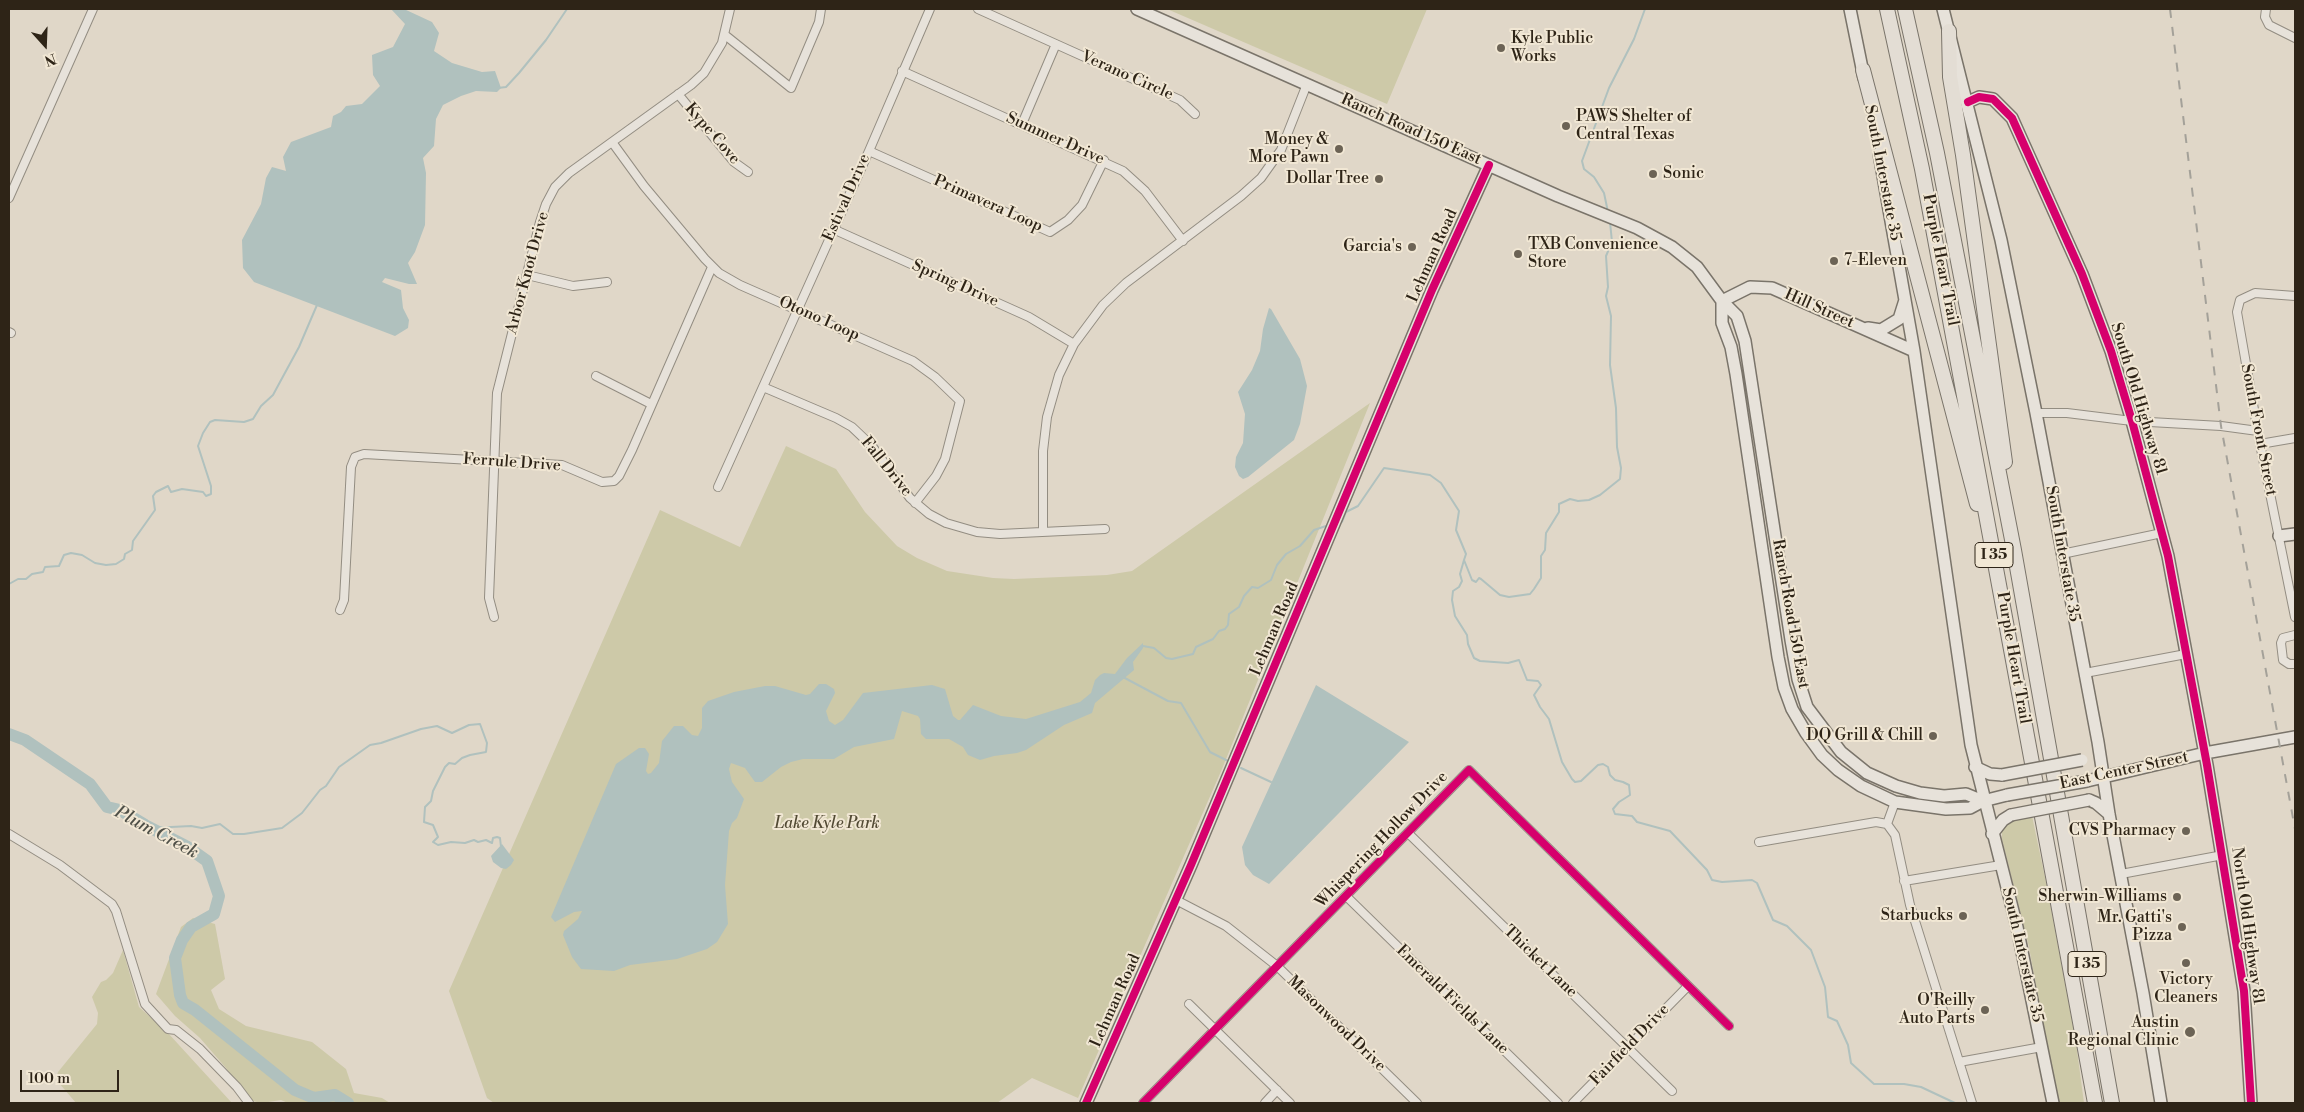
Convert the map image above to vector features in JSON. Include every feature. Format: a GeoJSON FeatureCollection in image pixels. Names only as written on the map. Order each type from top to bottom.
{"type":"FeatureCollection","features":[{"type":"Feature","properties":{"kind":"highway","name":"Purple Heart Trail"},"geometry":{"type":"LineString","coordinates":[[1886,9],[1922,169],[2095,1103]]}},
{"type":"Feature","properties":{"kind":"highway","name":"Purple Heart Trail"},"geometry":{"type":"LineString","coordinates":[[1905,9],[1935,144],[2014,550],[2112,1103]]}},
{"type":"Feature","properties":{"kind":"highway"},"geometry":{"type":"LineString","coordinates":[[1949,31],[1950,77],[1992,357],[2014,550]]}},
{"type":"Feature","properties":{"kind":"highway"},"geometry":{"type":"LineString","coordinates":[[1863,70],[1969,479],[1994,556]]}},
{"type":"Feature","properties":{"kind":"highway"},"geometry":{"type":"LineString","coordinates":[[2106,1072],[2118,1103]]}},
{"type":"Feature","properties":{"kind":"main road","name":"Ranch Road 150 East"},"geometry":{"type":"LineString","coordinates":[[1137,9],[1489,165],[1637,228],[1672,247],[1697,267],[1722,301],[1738,316],[1745,341],[1798,678],[1807,707],[1841,752],[1867,773],[1896,786],[1920,793],[1944,796],[1966,794],[1983,801]]}},
{"type":"Feature","properties":{"kind":"main road","name":"South Interstate 35"},"geometry":{"type":"LineString","coordinates":[[1850,9],[1906,298],[1963,702],[1975,767],[2017,927],[2053,1103]]}},
{"type":"Feature","properties":{"kind":"main road","name":"South Interstate 35"},"geometry":{"type":"LineString","coordinates":[[1943,9],[2002,240],[2098,742],[2109,814],[2161,1103]]}},
{"type":"Feature","properties":{"kind":"main road","name":"South Old Highway 81"},"geometry":{"type":"LineString","coordinates":[[1968,102],[1980,97],[1993,99],[2012,118],[2082,274],[2110,351],[2132,421],[2162,533],[2205,754]]}},
{"type":"Feature","properties":{"kind":"main road","name":"Lehman Road"},"geometry":{"type":"LineString","coordinates":[[1086,1103],[1176,900],[1432,290],[1489,165]]}},
{"type":"Feature","properties":{"kind":"main road","name":"Hill Street"},"geometry":{"type":"LineString","coordinates":[[1722,301],[1750,287],[1772,288],[1914,351]]}},
{"type":"Feature","properties":{"kind":"main road"},"geometry":{"type":"LineString","coordinates":[[1862,328],[1881,330],[1899,319],[1906,298]]}},
{"type":"Feature","properties":{"kind":"main road","name":"Ranch Road 150 East"},"geometry":{"type":"LineString","coordinates":[[1722,301],[1722,323],[1731,347],[1736,374],[1778,657],[1784,687],[1792,709],[1822,755],[1838,770],[1861,786],[1895,802],[1946,809],[1970,808],[1983,801]]}},
{"type":"Feature","properties":{"kind":"main road"},"geometry":{"type":"LineString","coordinates":[[1760,534],[1775,532]]}},
{"type":"Feature","properties":{"kind":"main road"},"geometry":{"type":"LineString","coordinates":[[2279,536],[2295,534]]}},
{"type":"Feature","properties":{"kind":"main road","name":"East Center Street"},"geometry":{"type":"LineString","coordinates":[[1983,801],[2006,795],[2104,778],[2205,754],[2295,737]]}},
{"type":"Feature","properties":{"kind":"main road"},"geometry":{"type":"LineString","coordinates":[[1975,767],[1990,774],[2002,775],[2082,760],[2096,750],[2098,742]]}},
{"type":"Feature","properties":{"kind":"main road","name":"North Old Highway 81"},"geometry":{"type":"LineString","coordinates":[[2205,754],[2244,991],[2251,1103]]}},
{"type":"Feature","properties":{"kind":"main road"},"geometry":{"type":"LineString","coordinates":[[1992,834],[2003,820],[2011,815],[2089,800],[2096,803],[2109,814]]}},
{"type":"Feature","properties":{"kind":"street"},"geometry":{"type":"LineString","coordinates":[[9,198],[93,9]]}},
{"type":"Feature","properties":{"kind":"street","name":"Arbor Knot Drive"},"geometry":{"type":"LineString","coordinates":[[494,617],[489,598],[493,462],[498,388],[540,222],[550,195],[562,180],[704,73],[718,51],[725,34],[730,9]]}},
{"type":"Feature","properties":{"kind":"street"},"geometry":{"type":"LineString","coordinates":[[725,34],[791,88],[819,22],[821,9]]}},
{"type":"Feature","properties":{"kind":"street","name":"Estival Drive"},"geometry":{"type":"LineString","coordinates":[[718,487],[869,151],[930,9]]}},
{"type":"Feature","properties":{"kind":"street","name":"Verano Circle"},"geometry":{"type":"LineString","coordinates":[[978,9],[1180,100],[1195,114]]}},
{"type":"Feature","properties":{"kind":"street"},"geometry":{"type":"LineString","coordinates":[[2266,9],[2265,17],[2269,26],[2295,38]]}},
{"type":"Feature","properties":{"kind":"street"},"geometry":{"type":"LineString","coordinates":[[1022,124],[1056,44]]}},
{"type":"Feature","properties":{"kind":"street","name":"Summer Drive"},"geometry":{"type":"LineString","coordinates":[[902,72],[1104,160],[1123,171],[1138,182],[1183,241]]}},
{"type":"Feature","properties":{"kind":"street"},"geometry":{"type":"LineString","coordinates":[[1043,532],[1043,451],[1046,424],[1054,389],[1074,344],[1092,317],[1115,293],[1242,196],[1269,168],[1283,144],[1307,84]]}},
{"type":"Feature","properties":{"kind":"street","name":"Kype Cove"},"geometry":{"type":"LineString","coordinates":[[678,94],[734,162],[748,172]]}},
{"type":"Feature","properties":{"kind":"street","name":"Otono Loop"},"geometry":{"type":"LineString","coordinates":[[612,142],[644,186],[712,267],[732,281],[914,361],[935,377],[960,401],[946,459],[915,503]]}},
{"type":"Feature","properties":{"kind":"street","name":"Primavera Loop"},"geometry":{"type":"LineString","coordinates":[[869,151],[1050,232],[1068,220],[1082,205],[1104,160]]}},
{"type":"Feature","properties":{"kind":"street","name":"Spring Drive"},"geometry":{"type":"LineString","coordinates":[[833,229],[1028,317],[1074,344]]}},
{"type":"Feature","properties":{"kind":"street","name":"Ferrule Drive"},"geometry":{"type":"LineString","coordinates":[[340,610],[344,600],[351,467],[355,457],[364,454],[562,465],[602,482],[610,483],[619,476],[712,267]]}},
{"type":"Feature","properties":{"kind":"street"},"geometry":{"type":"LineString","coordinates":[[527,275],[573,286],[607,282]]}},
{"type":"Feature","properties":{"kind":"street","name":"South Front Street"},"geometry":{"type":"LineString","coordinates":[[2295,296],[2255,293],[2240,300],[2238,306],[2260,444],[2295,617]]}},
{"type":"Feature","properties":{"kind":"street"},"geometry":{"type":"LineString","coordinates":[[596,376],[651,404]]}},
{"type":"Feature","properties":{"kind":"street","name":"Fall Drive"},"geometry":{"type":"LineString","coordinates":[[763,387],[836,418],[852,427],[872,446],[915,503],[937,518],[967,530],[1000,534],[1105,529]]}},
{"type":"Feature","properties":{"kind":"street"},"geometry":{"type":"LineString","coordinates":[[2036,413],[2216,426],[2258,431]]}},
{"type":"Feature","properties":{"kind":"street"},"geometry":{"type":"LineString","coordinates":[[2260,444],[2295,438]]}},
{"type":"Feature","properties":{"kind":"street"},"geometry":{"type":"LineString","coordinates":[[2062,554],[2162,533]]}},
{"type":"Feature","properties":{"kind":"street"},"geometry":{"type":"LineString","coordinates":[[2295,635],[2283,638],[2280,643],[2283,660],[2289,664],[2295,664]]}},
{"type":"Feature","properties":{"kind":"street"},"geometry":{"type":"LineString","coordinates":[[2084,673],[2186,654]]}},
{"type":"Feature","properties":{"kind":"street","name":"Whispering Hollow Drive"},"geometry":{"type":"LineString","coordinates":[[1142,1103],[1469,770],[1729,1026]]}},
{"type":"Feature","properties":{"kind":"street"},"geometry":{"type":"LineString","coordinates":[[1887,824],[1895,802]]}},
{"type":"Feature","properties":{"kind":"street"},"geometry":{"type":"LineString","coordinates":[[1759,842],[1876,822],[1887,824],[1895,835],[1904,881],[1972,1103]]}},
{"type":"Feature","properties":{"kind":"street","name":"Thicket Lane"},"geometry":{"type":"LineString","coordinates":[[1408,833],[1672,1091]]}},
{"type":"Feature","properties":{"kind":"street"},"geometry":{"type":"LineString","coordinates":[[9,834],[60,865],[112,904],[116,911],[145,1004],[168,1029],[176,1030],[200,1049],[238,1086],[249,1103]]}},
{"type":"Feature","properties":{"kind":"street"},"geometry":{"type":"LineString","coordinates":[[2121,874],[2223,855]]}},
{"type":"Feature","properties":{"kind":"street"},"geometry":{"type":"LineString","coordinates":[[1904,881],[2001,865]]}},
{"type":"Feature","properties":{"kind":"street","name":"Emerald Fields Lane"},"geometry":{"type":"LineString","coordinates":[[1346,896],[1558,1103]]}},
{"type":"Feature","properties":{"kind":"street","name":"Masonwood Drive"},"geometry":{"type":"LineString","coordinates":[[1176,900],[1226,926],[1277,966],[1417,1103]]}},
{"type":"Feature","properties":{"kind":"street","name":"Fairfield Drive"},"geometry":{"type":"LineString","coordinates":[[1573,1103],[1688,986]]}},
{"type":"Feature","properties":{"kind":"street"},"geometry":{"type":"LineString","coordinates":[[1188,1004],[1290,1103]]}},
{"type":"Feature","properties":{"kind":"street"},"geometry":{"type":"LineString","coordinates":[[1959,1062],[2042,1047]]}},
{"type":"Feature","properties":{"kind":"street"},"geometry":{"type":"LineString","coordinates":[[1265,1103],[1277,1090]]}},
{"type":"Feature","properties":{"kind":"green space"},"geometry":{"type":"Polygon","coordinates":[[[1167,9],[1427,9],[1387,104],[1167,9]]]}},
{"type":"Feature","properties":{"kind":"green space","name":"Lake Kyle Park"},"geometry":{"type":"Polygon","coordinates":[[[1370,403],[1222,769],[1078,1098],[1032,1078],[997,1103],[494,1103],[487,1098],[449,991],[660,510],[740,547],[786,446],[836,469],[865,512],[897,546],[917,558],[947,571],[1014,579],[1107,575],[1132,571],[1370,403]]]}},
{"type":"Feature","properties":{"kind":"green space"},"geometry":{"type":"Polygon","coordinates":[[[2032,816],[2076,1043],[2084,1103],[2057,1103],[2029,947],[2002,839],[2002,829],[2009,821],[2032,816]]]}},
{"type":"Feature","properties":{"kind":"green space"},"geometry":{"type":"Polygon","coordinates":[[[193,918],[215,924],[225,979],[211,990],[219,1009],[246,1026],[312,1042],[346,1069],[354,1093],[382,1098],[390,1103],[288,1103],[281,1100],[262,1103],[248,1100],[226,1068],[200,1038],[175,1016],[156,994],[181,927],[193,918]]]}},
{"type":"Feature","properties":{"kind":"green space"},"geometry":{"type":"Polygon","coordinates":[[[123,950],[139,1007],[168,1033],[232,1103],[76,1103],[59,1083],[56,1078],[58,1072],[97,1024],[98,1013],[92,997],[101,982],[113,973],[123,950]]]}},
{"type":"Feature","properties":{"kind":"shaded area"},"geometry":{"type":"Polygon","coordinates":[[[391,9],[404,9],[432,22],[439,33],[434,51],[452,63],[482,72],[495,71],[501,88],[497,92],[476,91],[461,96],[443,105],[436,119],[434,146],[423,158],[426,173],[425,225],[415,252],[408,263],[417,284],[385,278],[382,282],[401,290],[403,308],[409,320],[408,328],[395,336],[254,282],[243,268],[242,240],[261,204],[266,178],[272,167],[286,171],[283,157],[291,142],[331,127],[333,116],[341,112],[346,106],[362,104],[380,86],[373,75],[372,55],[393,47],[405,24],[391,9]]]}},
{"type":"Feature","properties":{"kind":"shaded area"},"geometry":{"type":"Polygon","coordinates":[[[1269,308],[1300,359],[1307,386],[1300,424],[1294,440],[1243,479],[1239,476],[1235,467],[1236,457],[1243,443],[1245,414],[1238,392],[1252,370],[1260,351],[1263,329],[1269,308]]]}},
{"type":"Feature","properties":{"kind":"shaded area"},"geometry":{"type":"Polygon","coordinates":[[[1143,643],[1143,648],[1133,662],[1134,670],[1095,703],[1092,713],[1064,725],[1026,750],[1017,753],[980,760],[968,755],[963,747],[949,739],[926,739],[921,734],[918,716],[902,711],[894,739],[854,747],[834,759],[803,759],[791,762],[781,767],[762,782],[755,782],[745,768],[731,763],[729,769],[732,782],[744,799],[737,818],[732,823],[729,831],[725,885],[728,924],[717,942],[707,949],[677,959],[630,965],[614,971],[581,969],[572,957],[563,935],[564,931],[578,919],[582,911],[574,912],[555,922],[551,917],[616,764],[639,748],[645,748],[649,754],[646,771],[648,774],[651,773],[659,763],[662,741],[674,726],[683,726],[692,735],[698,736],[702,728],[702,708],[708,701],[734,692],[765,686],[775,686],[806,695],[810,694],[819,684],[826,684],[834,689],[835,693],[826,711],[829,721],[835,725],[843,720],[863,693],[932,685],[945,689],[953,716],[958,720],[973,705],[1001,716],[1026,719],[1080,702],[1091,693],[1095,680],[1100,675],[1104,673],[1115,674],[1127,658],[1143,643]]]}},
{"type":"Feature","properties":{"kind":"shaded area"},"geometry":{"type":"Polygon","coordinates":[[[1316,685],[1409,742],[1269,884],[1253,875],[1245,865],[1242,847],[1316,685]]]}},
{"type":"Feature","properties":{"kind":"shaded area"},"geometry":{"type":"Polygon","coordinates":[[[502,844],[514,860],[506,869],[493,862],[491,856],[502,844]]]}},
{"type":"Feature","properties":{"kind":"waterway"},"geometry":{"type":"LineString","coordinates":[[498,88],[506,87],[519,73],[546,40],[567,9]]}},
{"type":"Feature","properties":{"kind":"waterway"},"geometry":{"type":"LineString","coordinates":[[1608,212],[1604,193],[1594,177],[1584,169],[1582,161],[1609,88],[1634,39],[1645,9]]}},
{"type":"Feature","properties":{"kind":"waterway"},"geometry":{"type":"LineString","coordinates":[[1342,522],[1346,512],[1358,506],[1384,468],[1430,475],[1441,483],[1459,511],[1456,530],[1466,554],[1464,560],[1472,580],[1476,582],[1479,578],[1481,579],[1500,595],[1509,597],[1530,594],[1541,578],[1541,556],[1545,550],[1546,533],[1559,512],[1559,504],[1570,499],[1578,501],[1589,500],[1600,495],[1620,479],[1621,468],[1617,447],[1616,408],[1610,365],[1611,316],[1606,296],[1608,287],[1606,256],[1612,242],[1610,222]]}},
{"type":"Feature","properties":{"kind":"waterway"},"geometry":{"type":"LineString","coordinates":[[9,584],[18,579],[26,579],[32,574],[43,572],[45,567],[59,566],[64,555],[71,553],[82,555],[95,563],[116,564],[124,559],[125,554],[132,550],[133,541],[155,510],[153,496],[156,492],[168,486],[171,492],[182,489],[203,492],[206,496],[211,494],[211,486],[198,446],[203,433],[210,422],[215,420],[244,422],[253,419],[261,406],[273,395],[299,347],[317,305]]}},
{"type":"Feature","properties":{"kind":"waterway"},"geometry":{"type":"LineString","coordinates":[[1143,646],[1154,648],[1166,658],[1172,659],[1193,654],[1196,647],[1213,639],[1219,631],[1225,629],[1228,625],[1229,614],[1239,607],[1244,596],[1252,587],[1258,588],[1271,580],[1277,565],[1286,554],[1300,546],[1314,530],[1329,525]]}},
{"type":"Feature","properties":{"kind":"waterway"},"geometry":{"type":"LineString","coordinates":[[1464,560],[1460,574],[1462,581],[1459,587],[1453,591],[1452,600],[1455,616],[1467,635],[1468,644],[1474,658],[1480,661],[1508,663],[1519,660],[1527,680],[1538,681],[1541,685],[1534,695],[1549,719],[1562,762],[1572,779],[1575,782],[1581,781],[1598,765],[1603,764],[1608,767],[1610,775],[1615,780],[1629,785],[1630,795],[1619,802],[1613,809],[1615,814],[1632,816],[1637,822],[1670,831],[1707,870],[1712,880],[1722,882],[1752,880],[1757,883],[1773,920],[1787,926],[1811,950],[1825,987],[1828,1017],[1837,1021],[1848,1045],[1851,1063],[1874,1084],[1904,1084],[1921,1087],[1955,1103]]}},
{"type":"Feature","properties":{"kind":"waterway"},"geometry":{"type":"LineString","coordinates":[[1121,676],[1168,701],[1181,703],[1210,752],[1230,762]]}},
{"type":"Feature","properties":{"kind":"waterway"},"geometry":{"type":"LineString","coordinates":[[151,828],[191,826],[202,828],[220,824],[233,834],[282,828],[302,813],[320,790],[326,786],[339,767],[370,745],[421,729],[437,726],[452,733],[469,725],[480,724],[487,743],[486,752],[470,755],[462,758],[455,764],[449,763],[445,767],[433,791],[431,801],[425,807],[424,822],[433,825],[438,837],[433,842],[438,845],[451,842],[465,843],[474,840],[478,842],[486,840],[492,843],[493,838],[497,837],[500,838],[501,847]]}},
{"type":"Feature","properties":{"kind":"waterway","name":"Plum Creek"},"geometry":{"type":"LineString","coordinates":[[9,734],[25,740],[90,784],[107,807],[120,810],[186,846],[207,861],[219,896],[214,914],[191,927],[182,940],[175,958],[180,995],[183,1003],[195,1010],[295,1090],[314,1098],[335,1095],[348,1103]]}},
{"type":"Feature","properties":{"kind":"waterway"},"geometry":{"type":"LineString","coordinates":[[1241,768],[1271,782]]}},
{"type":"Feature","properties":{"kind":"railway"},"geometry":{"type":"LineString","coordinates":[[2170,9],[2221,426],[2295,829]]}},
{"type":"Feature","properties":{"kind":"cycle path"},"geometry":{"type":"LineString","coordinates":[[1968,102],[1979,97],[1993,99],[2012,118],[2082,274],[2111,351],[2132,421],[2168,556],[2207,765],[2244,991],[2251,1103]]}},
{"type":"Feature","properties":{"kind":"cycle path"},"geometry":{"type":"LineString","coordinates":[[1086,1103],[1191,865],[1432,290],[1489,165]]}},
{"type":"Feature","properties":{"kind":"cycle path"},"geometry":{"type":"LineString","coordinates":[[1143,1103],[1469,770],[1729,1026]]}},
{"type":"Feature","properties":{"kind":"place","name":"Kyle Public Works"},"geometry":{"type":"Point","coordinates":[1501,48]}},
{"type":"Feature","properties":{"kind":"place","name":"PAWS Shelter of Central Texas"},"geometry":{"type":"Point","coordinates":[1566,126]}},
{"type":"Feature","properties":{"kind":"place","name":"Money & More Pawn"},"geometry":{"type":"Point","coordinates":[1339,149]}},
{"type":"Feature","properties":{"kind":"place","name":"Sonic"},"geometry":{"type":"Point","coordinates":[1653,174]}},
{"type":"Feature","properties":{"kind":"place","name":"Dollar Tree"},"geometry":{"type":"Point","coordinates":[1379,179]}},
{"type":"Feature","properties":{"kind":"place","name":"Garcia's"},"geometry":{"type":"Point","coordinates":[1412,247]}},
{"type":"Feature","properties":{"kind":"place","name":"TXB Convenience Store"},"geometry":{"type":"Point","coordinates":[1518,254]}},
{"type":"Feature","properties":{"kind":"place","name":"7-Eleven"},"geometry":{"type":"Point","coordinates":[1834,261]}},
{"type":"Feature","properties":{"kind":"place","name":"DQ Grill & Chill"},"geometry":{"type":"Point","coordinates":[1933,736]}},
{"type":"Feature","properties":{"kind":"place","name":"CVS Pharmacy"},"geometry":{"type":"Point","coordinates":[2186,831]}},
{"type":"Feature","properties":{"kind":"place","name":"Sherwin-Williams"},"geometry":{"type":"Point","coordinates":[2177,897]}},
{"type":"Feature","properties":{"kind":"place","name":"Starbucks"},"geometry":{"type":"Point","coordinates":[1963,916]}},
{"type":"Feature","properties":{"kind":"place","name":"Mr. Gatti's Pizza"},"geometry":{"type":"Point","coordinates":[2182,927]}},
{"type":"Feature","properties":{"kind":"place","name":"Victory Cleaners"},"geometry":{"type":"Point","coordinates":[2186,963]}},
{"type":"Feature","properties":{"kind":"place","name":"O'Reilly Auto Parts"},"geometry":{"type":"Point","coordinates":[1985,1010]}},
{"type":"Feature","properties":{"kind":"place","name":"Austin Regional Clinic"},"geometry":{"type":"Point","coordinates":[2190,1032]}}]}
